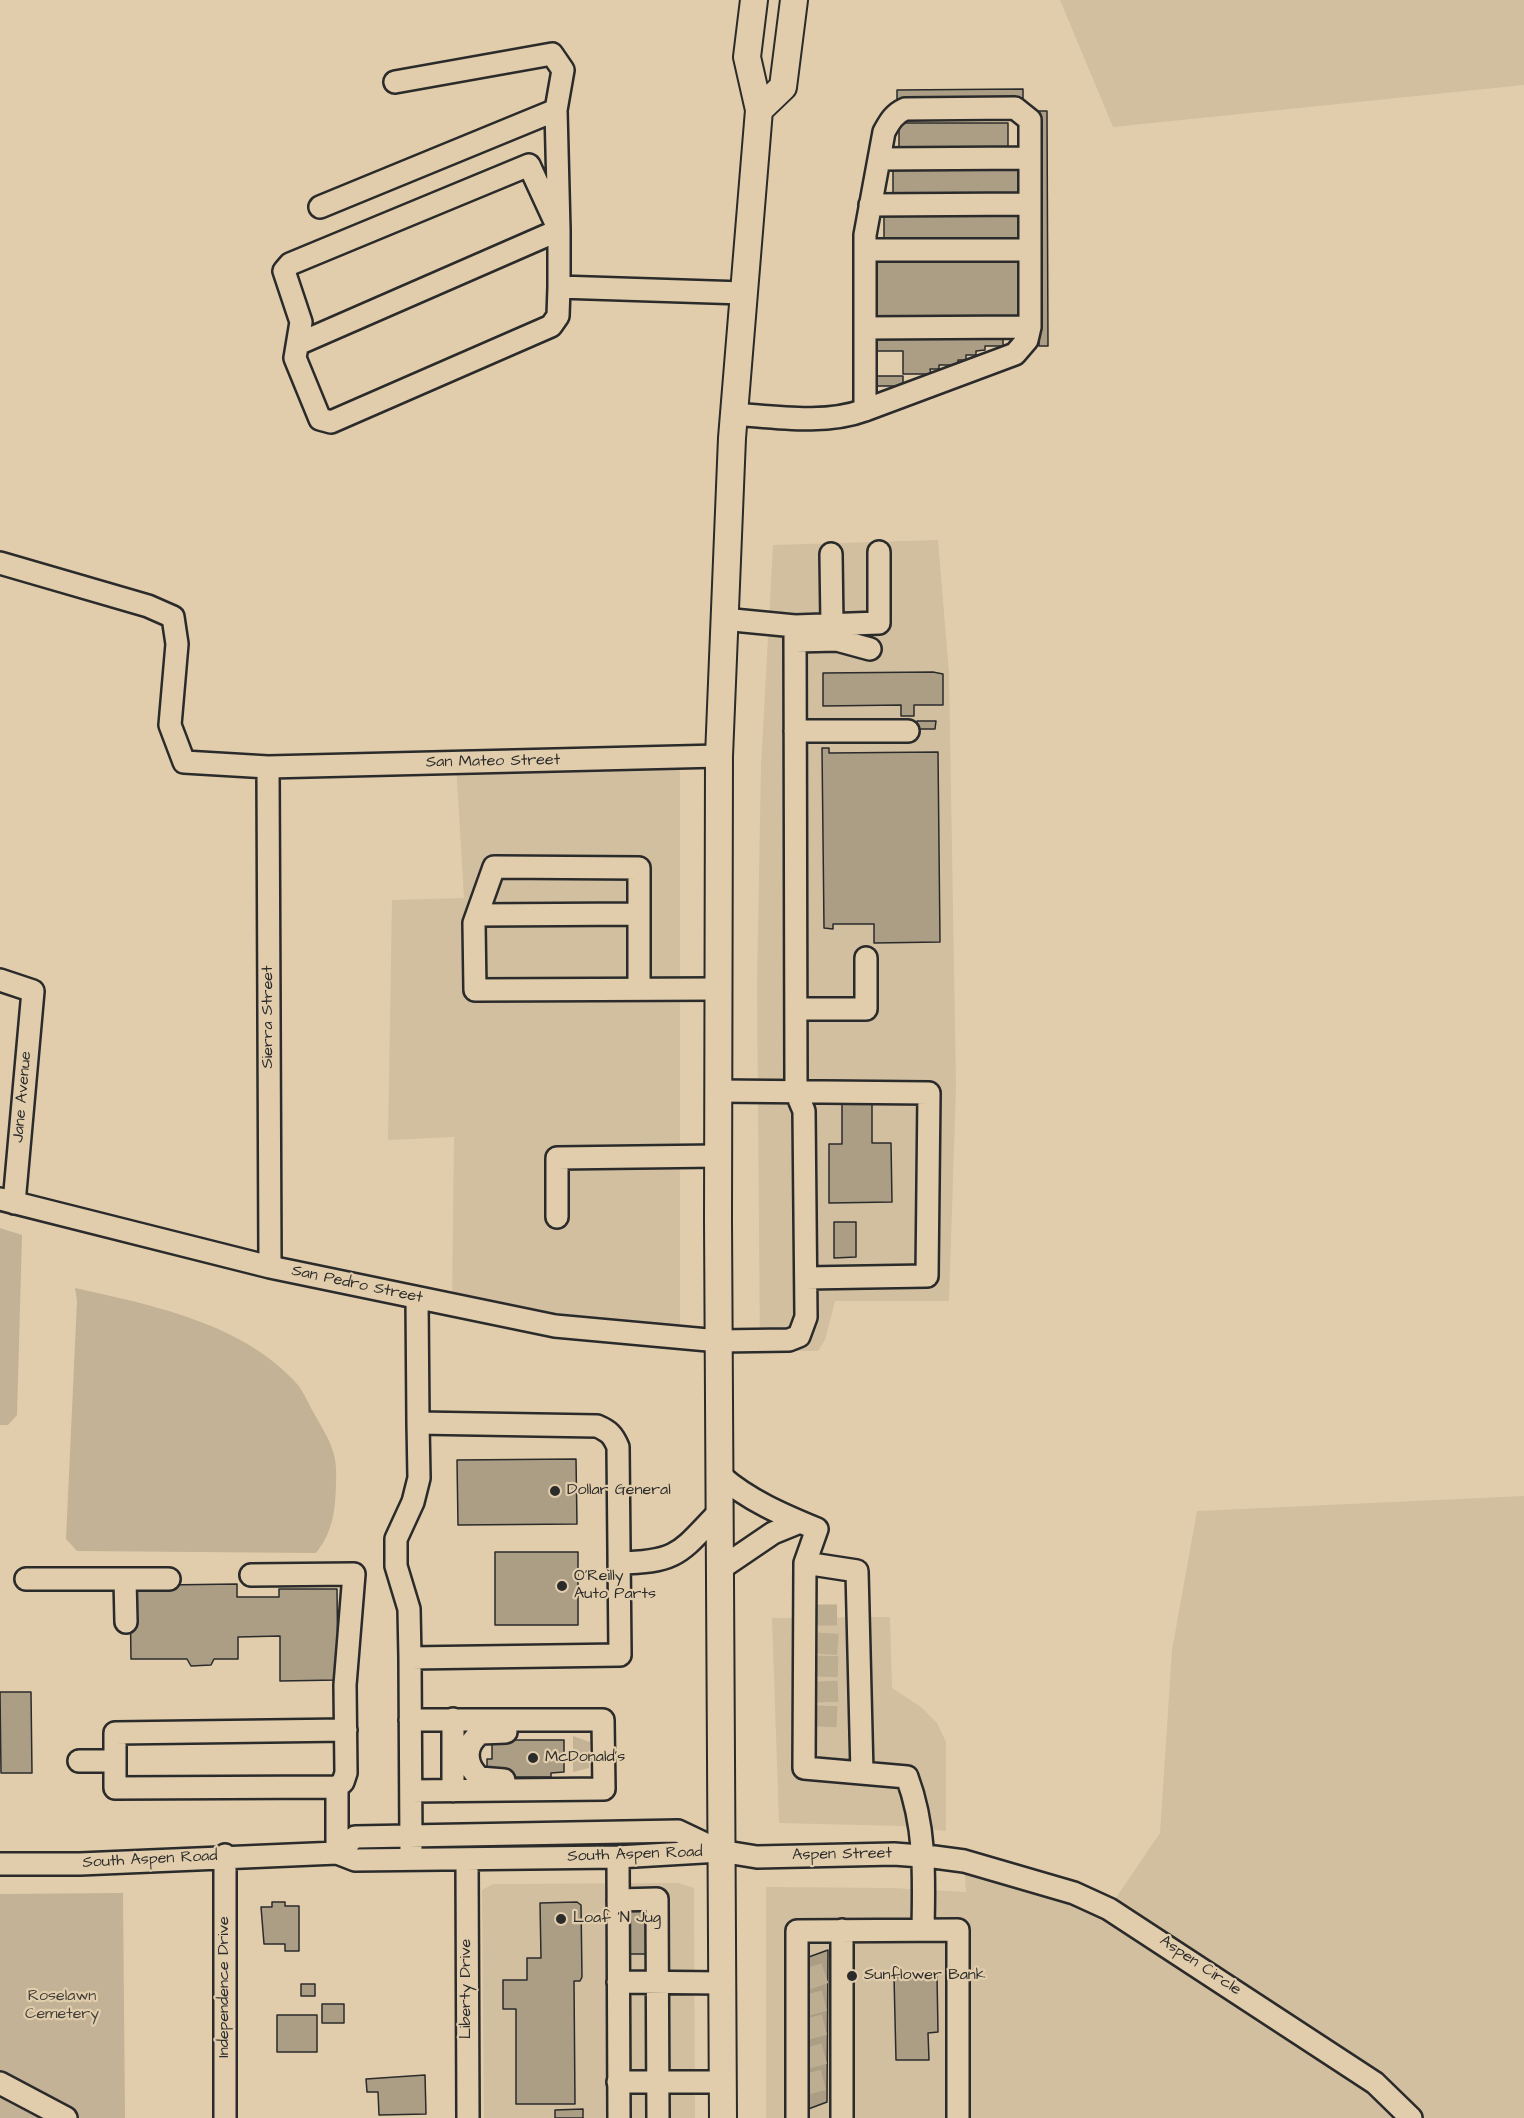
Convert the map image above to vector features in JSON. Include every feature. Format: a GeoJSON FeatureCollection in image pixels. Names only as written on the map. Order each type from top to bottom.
{"type":"FeatureCollection","features":[{"type":"Feature","properties":{"kind":"main road"},"geometry":{"type":"LineString","coordinates":[[723,2118],[720,1851],[719,756],[723,620],[734,414],[759,110],[747,57],[754,0]]}},
{"type":"Feature","properties":{"kind":"main road"},"geometry":{"type":"LineString","coordinates":[[759,110],[783,87],[794,0]]}},
{"type":"Feature","properties":{"kind":"street"},"geometry":{"type":"LineString","coordinates":[[395,82],[552,54],[563,70],[556,110],[559,231],[558,316],[551,327],[332,422],[320,419],[295,358],[301,322],[284,271],[290,264],[529,165],[559,231]]}},
{"type":"Feature","properties":{"kind":"street"},"geometry":{"type":"LineString","coordinates":[[734,414],[799,418],[848,417],[1015,354],[1027,340],[1030,327],[1029,120],[1016,108],[905,109],[898,112],[884,132],[870,205],[865,250],[866,410]]}},
{"type":"Feature","properties":{"kind":"street"},"geometry":{"type":"LineString","coordinates":[[320,207],[556,110]]}},
{"type":"Feature","properties":{"kind":"street"},"geometry":{"type":"LineString","coordinates":[[879,159],[1029,158]]}},
{"type":"Feature","properties":{"kind":"street"},"geometry":{"type":"LineString","coordinates":[[870,205],[1030,204]]}},
{"type":"Feature","properties":{"kind":"street"},"geometry":{"type":"LineString","coordinates":[[298,344],[559,231]]}},
{"type":"Feature","properties":{"kind":"street"},"geometry":{"type":"LineString","coordinates":[[865,250],[1030,250]]}},
{"type":"Feature","properties":{"kind":"street"},"geometry":{"type":"LineString","coordinates":[[559,287],[744,293]]}},
{"type":"Feature","properties":{"kind":"street"},"geometry":{"type":"LineString","coordinates":[[865,328],[1030,327]]}},
{"type":"Feature","properties":{"kind":"street"},"geometry":{"type":"LineString","coordinates":[[795,634],[832,625],[879,624],[879,552]]}},
{"type":"Feature","properties":{"kind":"street"},"geometry":{"type":"LineString","coordinates":[[831,554],[832,625]]}},
{"type":"Feature","properties":{"kind":"street","name":"San Mateo Street"},"geometry":{"type":"LineString","coordinates":[[0,563],[148,606],[173,616],[177,644],[170,726],[184,762],[268,767],[719,756]]}},
{"type":"Feature","properties":{"kind":"street"},"geometry":{"type":"LineString","coordinates":[[723,620],[837,640],[870,649]]}},
{"type":"Feature","properties":{"kind":"street"},"geometry":{"type":"LineString","coordinates":[[718,1091],[796,1092],[928,1093],[927,1276],[806,1278],[804,1111],[796,1092],[795,634]]}},
{"type":"Feature","properties":{"kind":"street"},"geometry":{"type":"LineString","coordinates":[[795,731],[908,731]]}},
{"type":"Feature","properties":{"kind":"street","name":"Sierra Street"},"geometry":{"type":"LineString","coordinates":[[268,767],[270,1267]]}},
{"type":"Feature","properties":{"kind":"street"},"geometry":{"type":"LineString","coordinates":[[639,989],[639,868],[494,867],[474,923],[475,990],[719,989]]}},
{"type":"Feature","properties":{"kind":"street"},"geometry":{"type":"LineString","coordinates":[[477,915],[639,914]]}},
{"type":"Feature","properties":{"kind":"street"},"geometry":{"type":"LineString","coordinates":[[796,1009],[866,1009],[866,958]]}},
{"type":"Feature","properties":{"kind":"street","name":"Jane Avenue"},"geometry":{"type":"LineString","coordinates":[[0,980],[33,991],[7,1201]]}},
{"type":"Feature","properties":{"kind":"street"},"geometry":{"type":"LineString","coordinates":[[557,1216],[557,1158],[718,1156]]}},
{"type":"Feature","properties":{"kind":"street","name":"San Pedro Street"},"geometry":{"type":"LineString","coordinates":[[7,1201],[270,1267],[555,1326],[720,1341],[789,1340],[799,1336],[806,1317],[806,1278]]}},
{"type":"Feature","properties":{"kind":"street"},"geometry":{"type":"LineString","coordinates":[[411,1861],[409,1609],[396,1566],[396,1539],[413,1502],[419,1478],[417,1298]]}},
{"type":"Feature","properties":{"kind":"street"},"geometry":{"type":"LineString","coordinates":[[410,1658],[620,1656],[618,1447],[607,1430],[597,1426],[418,1423]]}},
{"type":"Feature","properties":{"kind":"street"},"geometry":{"type":"LineString","coordinates":[[720,1476],[736,1490],[817,1529],[805,1563],[810,1615],[811,1692],[804,1768],[908,1777],[918,1806],[924,1856],[923,1930]]}},
{"type":"Feature","properties":{"kind":"street"},"geometry":{"type":"LineString","coordinates":[[619,1563],[667,1559],[681,1551],[721,1510]]}},
{"type":"Feature","properties":{"kind":"street"},"geometry":{"type":"LineString","coordinates":[[720,1569],[773,1533],[800,1522]]}},
{"type":"Feature","properties":{"kind":"street"},"geometry":{"type":"LineString","coordinates":[[805,1563],[857,1571],[852,1615],[853,1717],[862,1773]]}},
{"type":"Feature","properties":{"kind":"street"},"geometry":{"type":"LineString","coordinates":[[251,1575],[354,1574],[345,1684],[346,1730],[346,1773],[343,1782],[337,1787],[116,1788],[115,1733],[346,1730]]}},
{"type":"Feature","properties":{"kind":"street"},"geometry":{"type":"LineString","coordinates":[[26,1579],[169,1579]]}},
{"type":"Feature","properties":{"kind":"street"},"geometry":{"type":"LineString","coordinates":[[125,1579],[126,1622]]}},
{"type":"Feature","properties":{"kind":"street"},"geometry":{"type":"LineString","coordinates":[[453,1719],[453,1791]]}},
{"type":"Feature","properties":{"kind":"street"},"geometry":{"type":"LineString","coordinates":[[410,1720],[603,1720],[604,1779],[604,1789],[411,1791]]}},
{"type":"Feature","properties":{"kind":"street"},"geometry":{"type":"LineString","coordinates":[[603,1732],[481,1733],[470,1745],[468,1755],[474,1773],[487,1780],[604,1779]]}},
{"type":"Feature","properties":{"kind":"street"},"geometry":{"type":"LineString","coordinates":[[79,1761],[115,1761]]}},
{"type":"Feature","properties":{"kind":"street"},"geometry":{"type":"LineString","coordinates":[[337,1787],[337,1853]]}},
{"type":"Feature","properties":{"kind":"street","name":"South Aspen Road"},"geometry":{"type":"LineString","coordinates":[[337,1853],[355,1837],[678,1831],[720,1851]]}},
{"type":"Feature","properties":{"kind":"street","name":"South Aspen Road"},"geometry":{"type":"LineString","coordinates":[[0,1864],[80,1864],[337,1853],[355,1860],[411,1861],[618,1857],[720,1851]]}},
{"type":"Feature","properties":{"kind":"street","name":"Aspen Street"},"geometry":{"type":"LineString","coordinates":[[720,1851],[757,1857],[924,1856],[964,1861]]}},
{"type":"Feature","properties":{"kind":"street","name":"Independence Drive"},"geometry":{"type":"LineString","coordinates":[[225,1856],[225,2118]]}},
{"type":"Feature","properties":{"kind":"street"},"geometry":{"type":"LineString","coordinates":[[618,1857],[619,2118]]}},
{"type":"Feature","properties":{"kind":"street","name":"Liberty Drive"},"geometry":{"type":"LineString","coordinates":[[467,1860],[468,2118]]}},
{"type":"Feature","properties":{"kind":"street","name":"Aspen Circle"},"geometry":{"type":"LineString","coordinates":[[964,1861],[1074,1893],[1109,1908],[1375,2083],[1411,2118]]}},
{"type":"Feature","properties":{"kind":"street"},"geometry":{"type":"LineString","coordinates":[[618,1900],[657,1899],[658,2118]]}},
{"type":"Feature","properties":{"kind":"street"},"geometry":{"type":"LineString","coordinates":[[842,1930],[835,1969],[834,2023],[834,2077],[842,2118]]}},
{"type":"Feature","properties":{"kind":"street"},"geometry":{"type":"LineString","coordinates":[[797,2118],[801,2086],[802,1982],[798,1931],[958,1930],[958,2118]]}},
{"type":"Feature","properties":{"kind":"street"},"geometry":{"type":"LineString","coordinates":[[618,1982],[723,1983]]}},
{"type":"Feature","properties":{"kind":"street"},"geometry":{"type":"LineString","coordinates":[[618,2082],[723,2082]]}},
{"type":"Feature","properties":{"kind":"street"},"geometry":{"type":"LineString","coordinates":[[0,2083],[66,2118]]}},
{"type":"Feature","properties":{"kind":"shaded area"},"geometry":{"type":"Polygon","coordinates":[[[1060,0],[1524,0],[1524,85],[1113,127],[1060,0]]]}},
{"type":"Feature","properties":{"kind":"shaded area"},"geometry":{"type":"Polygon","coordinates":[[[938,540],[949,673],[956,1086],[949,1301],[835,1301],[825,1340],[818,1351],[760,1351],[757,984],[761,766],[773,545],[938,540]]]}},
{"type":"Feature","properties":{"kind":"shaded area"},"geometry":{"type":"Polygon","coordinates":[[[680,757],[680,1337],[452,1305],[454,1137],[388,1140],[392,900],[464,898],[456,763],[680,757]]]}},
{"type":"Feature","properties":{"kind":"shaded area"},"geometry":{"type":"Polygon","coordinates":[[[1524,1496],[1524,2118],[766,2118],[766,1887],[892,1888],[966,1892],[964,1861],[1109,1908],[1160,1833],[1172,1650],[1197,1511],[1524,1496]]]}},
{"type":"Feature","properties":{"kind":"shaded area"},"geometry":{"type":"Polygon","coordinates":[[[890,1617],[892,1688],[921,1707],[937,1723],[946,1742],[946,1831],[902,1826],[779,1823],[772,1618],[890,1617]]]}},
{"type":"Feature","properties":{"kind":"shaded area"},"geometry":{"type":"Polygon","coordinates":[[[679,1883],[694,1888],[695,2118],[484,2118],[482,1890],[493,1884],[679,1883]]]}},
{"type":"Feature","properties":{"kind":"green space"},"geometry":{"type":"Polygon","coordinates":[[[0,1228],[22,1235],[17,1415],[8,1425],[0,1425],[0,1228]]]}},
{"type":"Feature","properties":{"kind":"green space"},"geometry":{"type":"Polygon","coordinates":[[[75,1288],[165,1310],[224,1332],[251,1346],[276,1364],[298,1385],[329,1442],[336,1465],[336,1495],[332,1521],[316,1553],[77,1551],[66,1539],[77,1301],[75,1288]]]}},
{"type":"Feature","properties":{"kind":"green space"},"geometry":{"type":"Polygon","coordinates":[[[573,1736],[590,1742],[589,1768],[573,1772],[573,1736]]]}},
{"type":"Feature","properties":{"kind":"green space","name":"Roselawn Cemetery"},"geometry":{"type":"Polygon","coordinates":[[[123,1893],[125,2118],[0,2118],[0,1894],[123,1893]]]}},
{"type":"Feature","properties":{"kind":"building"},"geometry":{"type":"Polygon","coordinates":[[[1023,89],[1023,98],[897,99],[897,90],[1023,89]]]}},
{"type":"Feature","properties":{"kind":"building"},"geometry":{"type":"Polygon","coordinates":[[[1037,111],[1047,111],[1048,346],[1039,346],[1037,111]]]}},
{"type":"Feature","properties":{"kind":"building"},"geometry":{"type":"Polygon","coordinates":[[[899,123],[1008,123],[1008,151],[899,151],[899,123]]]}},
{"type":"Feature","properties":{"kind":"building"},"geometry":{"type":"Polygon","coordinates":[[[1019,168],[1020,195],[893,197],[893,169],[1019,168]]]}},
{"type":"Feature","properties":{"kind":"building"},"geometry":{"type":"Polygon","coordinates":[[[1020,213],[1020,241],[884,242],[884,215],[1020,213]]]}},
{"type":"Feature","properties":{"kind":"building"},"geometry":{"type":"Polygon","coordinates":[[[1020,258],[1020,319],[875,320],[874,260],[1020,258]]]}},
{"type":"Feature","properties":{"kind":"building"},"geometry":{"type":"Polygon","coordinates":[[[1003,336],[1003,346],[985,346],[985,350],[976,351],[976,355],[966,355],[966,360],[958,360],[958,365],[939,365],[939,369],[930,369],[931,374],[903,374],[903,351],[876,351],[876,337],[1003,336]]]}},
{"type":"Feature","properties":{"kind":"building"},"geometry":{"type":"Polygon","coordinates":[[[876,376],[903,376],[903,386],[876,386],[876,376]]]}},
{"type":"Feature","properties":{"kind":"building"},"geometry":{"type":"Polygon","coordinates":[[[933,672],[943,674],[943,705],[914,705],[914,716],[901,716],[901,705],[823,706],[823,673],[933,672]]]}},
{"type":"Feature","properties":{"kind":"building"},"geometry":{"type":"Polygon","coordinates":[[[917,721],[936,721],[935,729],[917,729],[917,721]]]}},
{"type":"Feature","properties":{"kind":"building"},"geometry":{"type":"Polygon","coordinates":[[[822,748],[829,748],[829,753],[938,752],[940,942],[874,943],[874,924],[833,924],[833,929],[824,928],[822,748]]]}},
{"type":"Feature","properties":{"kind":"building"},"geometry":{"type":"Polygon","coordinates":[[[842,1098],[872,1098],[872,1143],[891,1143],[892,1202],[829,1203],[829,1144],[842,1144],[842,1098]]]}},
{"type":"Feature","properties":{"kind":"building"},"geometry":{"type":"Polygon","coordinates":[[[834,1222],[856,1222],[856,1257],[834,1258],[834,1222]]]}},
{"type":"Feature","properties":{"kind":"building"},"geometry":{"type":"Polygon","coordinates":[[[576,1459],[577,1524],[458,1525],[457,1460],[576,1459]]]}},
{"type":"Feature","properties":{"kind":"building"},"geometry":{"type":"Polygon","coordinates":[[[495,1552],[578,1552],[578,1625],[495,1625],[495,1552]]]}},
{"type":"Feature","properties":{"kind":"building"},"geometry":{"type":"Polygon","coordinates":[[[237,1584],[237,1597],[279,1597],[279,1589],[337,1589],[338,1680],[280,1681],[280,1636],[238,1637],[238,1659],[214,1659],[211,1665],[191,1666],[187,1659],[131,1659],[130,1588],[237,1584]]]}},
{"type":"Feature","properties":{"kind":"building"},"geometry":{"type":"Polygon","coordinates":[[[0,1692],[31,1692],[32,1773],[1,1773],[0,1692]]]}},
{"type":"Feature","properties":{"kind":"building"},"geometry":{"type":"Polygon","coordinates":[[[564,1740],[564,1772],[551,1773],[551,1777],[487,1777],[487,1759],[492,1759],[492,1742],[564,1740]]]}},
{"type":"Feature","properties":{"kind":"building"},"geometry":{"type":"Polygon","coordinates":[[[272,1902],[285,1902],[285,1906],[299,1906],[299,1951],[285,1951],[285,1944],[264,1944],[261,1907],[272,1907],[272,1902]]]}},
{"type":"Feature","properties":{"kind":"building"},"geometry":{"type":"Polygon","coordinates":[[[577,1902],[581,1905],[582,1977],[580,1981],[574,1981],[575,2104],[516,2104],[516,2009],[503,2009],[503,1980],[527,1980],[527,1958],[541,1958],[540,1903],[577,1902]]]}},
{"type":"Feature","properties":{"kind":"building"},"geometry":{"type":"Polygon","coordinates":[[[628,1911],[652,1911],[653,1954],[629,1954],[628,1911]]]}},
{"type":"Feature","properties":{"kind":"building"},"geometry":{"type":"Polygon","coordinates":[[[828,1950],[827,2102],[803,2111],[806,1958],[828,1950]]]}},
{"type":"Feature","properties":{"kind":"building"},"geometry":{"type":"Polygon","coordinates":[[[937,1976],[938,2032],[928,2033],[929,2060],[896,2060],[894,1977],[937,1976]]]}},
{"type":"Feature","properties":{"kind":"building"},"geometry":{"type":"Polygon","coordinates":[[[301,1984],[315,1984],[315,1996],[301,1996],[301,1984]]]}},
{"type":"Feature","properties":{"kind":"building"},"geometry":{"type":"Polygon","coordinates":[[[322,2004],[344,2004],[344,2023],[322,2023],[322,2004]]]}},
{"type":"Feature","properties":{"kind":"building"},"geometry":{"type":"Polygon","coordinates":[[[277,2015],[317,2015],[317,2052],[277,2052],[277,2015]]]}},
{"type":"Feature","properties":{"kind":"building"},"geometry":{"type":"Polygon","coordinates":[[[425,2075],[426,2114],[379,2115],[378,2092],[367,2092],[366,2079],[425,2075]]]}},
{"type":"Feature","properties":{"kind":"building"},"geometry":{"type":"Polygon","coordinates":[[[583,2109],[583,2118],[555,2118],[555,2110],[583,2109]]]}},
{"type":"Feature","properties":{"kind":"tunnel"},"geometry":{"type":"LineString","coordinates":[[816,1615],[845,1615]]}},
{"type":"Feature","properties":{"kind":"tunnel"},"geometry":{"type":"LineString","coordinates":[[817,1643],[846,1645]]}},
{"type":"Feature","properties":{"kind":"tunnel"},"geometry":{"type":"LineString","coordinates":[[817,1666],[845,1667]]}},
{"type":"Feature","properties":{"kind":"tunnel"},"geometry":{"type":"LineString","coordinates":[[817,1692],[846,1691]]}},
{"type":"Feature","properties":{"kind":"tunnel"},"geometry":{"type":"LineString","coordinates":[[816,1716],[845,1717]]}},
{"type":"Feature","properties":{"kind":"tunnel"},"geometry":{"type":"LineString","coordinates":[[805,1980],[828,1972]]}},
{"type":"Feature","properties":{"kind":"tunnel"},"geometry":{"type":"LineString","coordinates":[[804,2006],[827,2000]]}},
{"type":"Feature","properties":{"kind":"tunnel"},"geometry":{"type":"LineString","coordinates":[[804,2030],[827,2024]]}},
{"type":"Feature","properties":{"kind":"tunnel"},"geometry":{"type":"LineString","coordinates":[[804,2059],[827,2053]]}},
{"type":"Feature","properties":{"kind":"tunnel"},"geometry":{"type":"LineString","coordinates":[[803,2085],[827,2079]]}},
{"type":"Feature","properties":{"kind":"place","name":"Dollar General"},"geometry":{"type":"Point","coordinates":[555,1491]}},
{"type":"Feature","properties":{"kind":"place","name":"O'Reilly Auto Parts"},"geometry":{"type":"Point","coordinates":[562,1586]}},
{"type":"Feature","properties":{"kind":"place","name":"McDonald's"},"geometry":{"type":"Point","coordinates":[533,1758]}},
{"type":"Feature","properties":{"kind":"place","name":"Loaf 'N Jug"},"geometry":{"type":"Point","coordinates":[561,1919]}},
{"type":"Feature","properties":{"kind":"place","name":"Sunflower Bank"},"geometry":{"type":"Point","coordinates":[852,1976]}}]}
